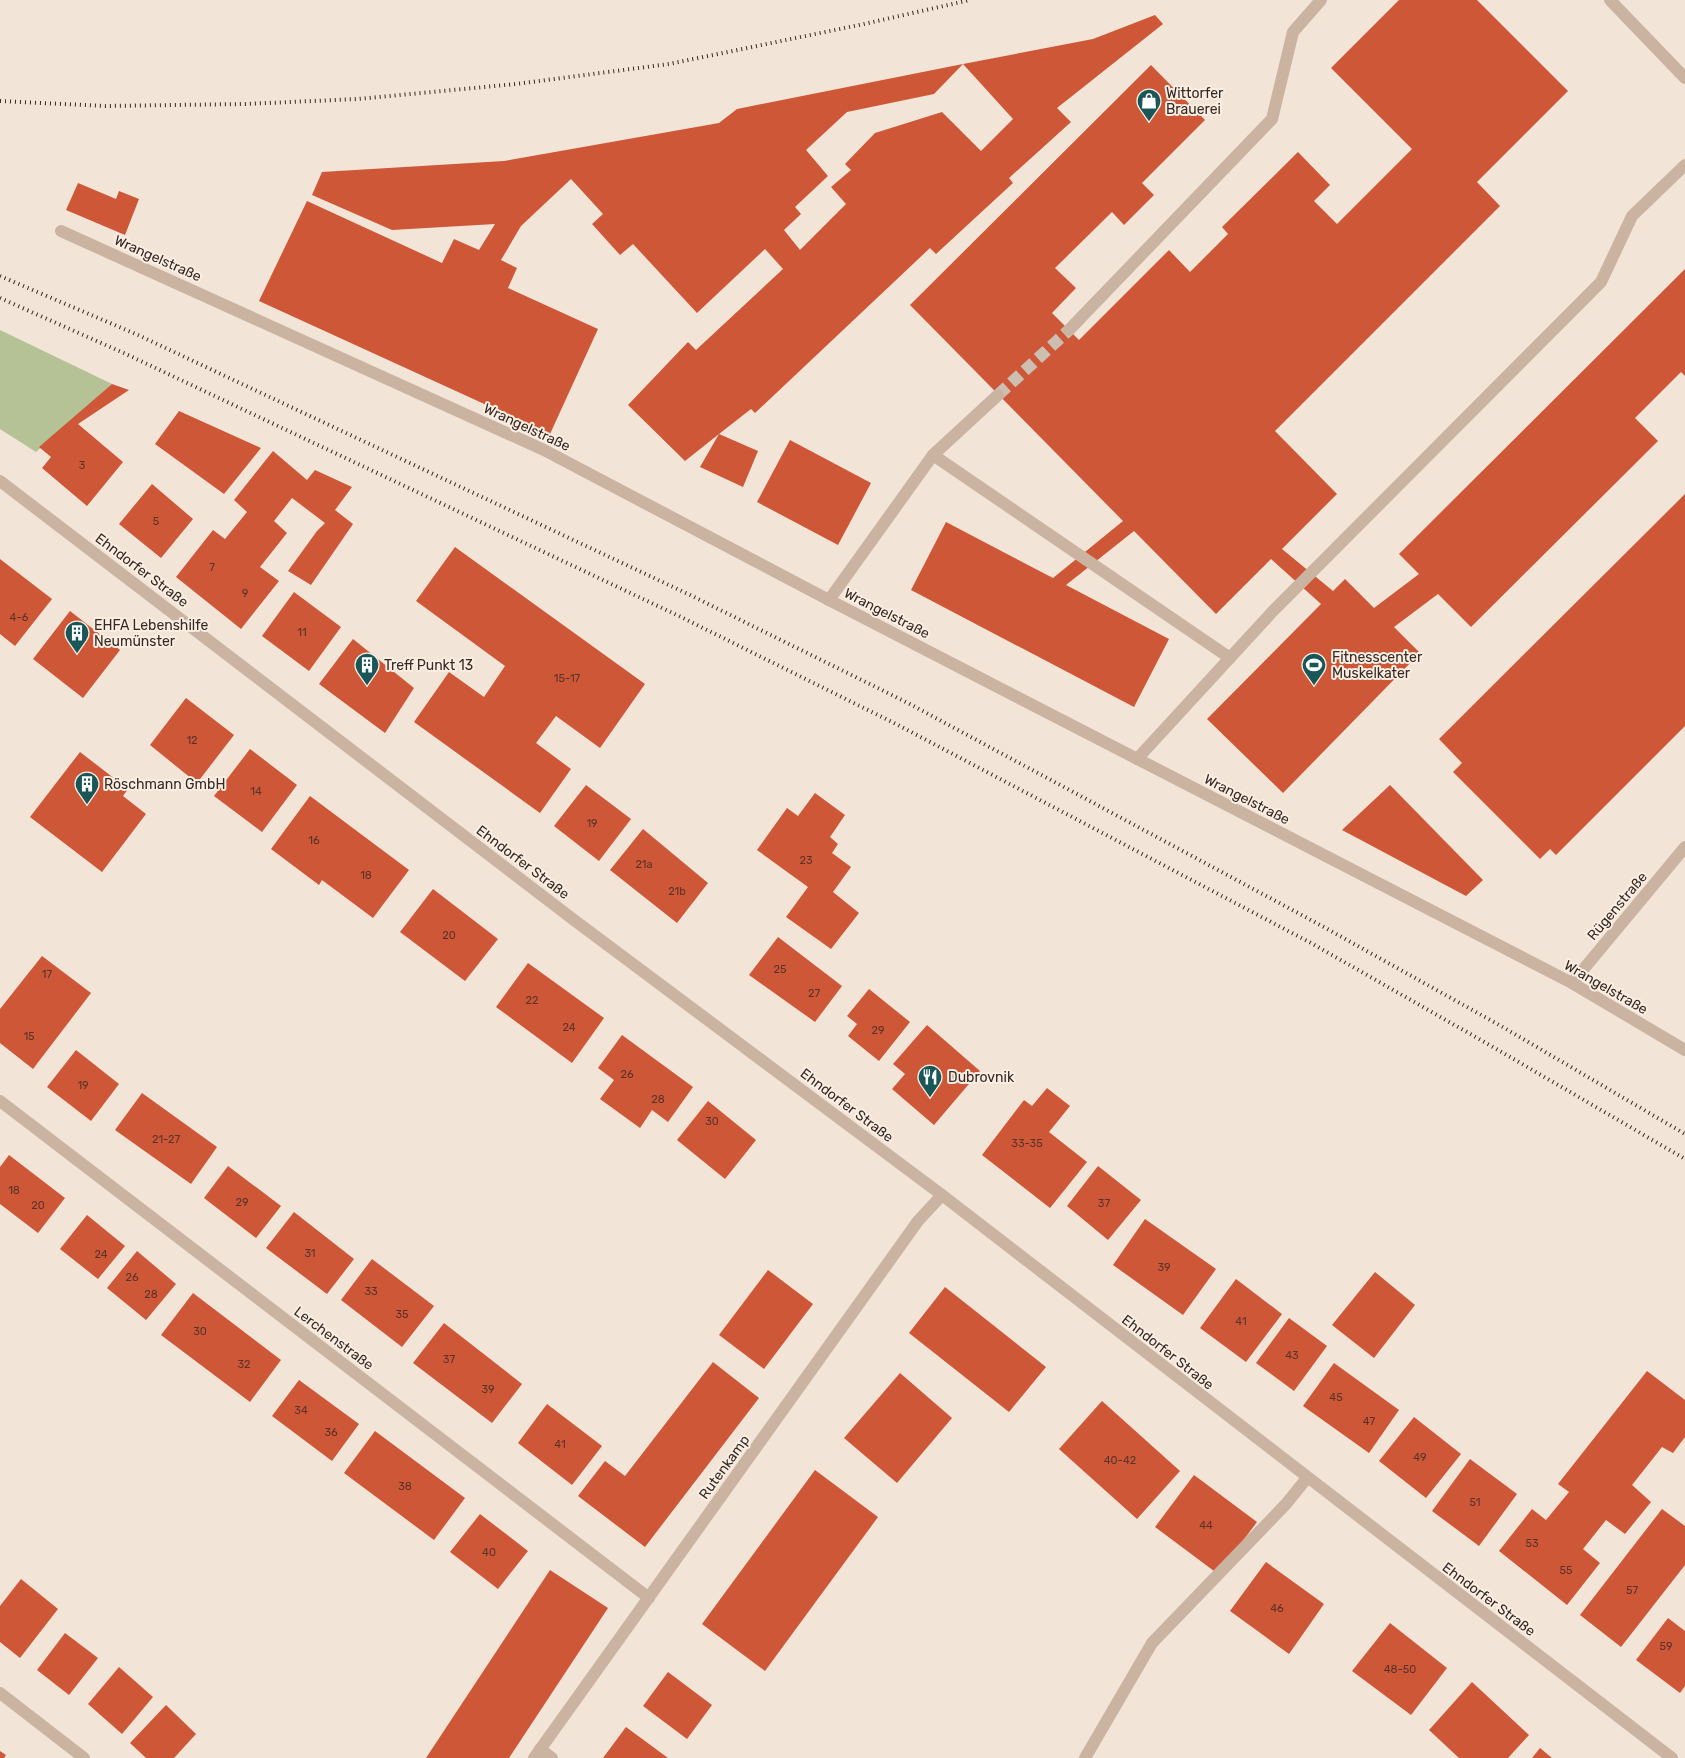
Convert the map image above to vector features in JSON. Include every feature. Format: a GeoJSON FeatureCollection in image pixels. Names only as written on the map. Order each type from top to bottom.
{"type":"FeatureCollection","features":[{"type":"Feature","properties":{"kind":"street"},"geometry":{"type":"LineString","coordinates":[[1069,330],[1272,118],[1292,32],[1321,0]]}},
{"type":"Feature","properties":{"kind":"street"},"geometry":{"type":"LineString","coordinates":[[1610,0],[1685,78]]}},
{"type":"Feature","properties":{"kind":"street"},"geometry":{"type":"LineString","coordinates":[[1137,760],[1273,611],[1601,282],[1632,216],[1685,165]]}},
{"type":"Feature","properties":{"kind":"street","name":"Wrangelstraße"},"geometry":{"type":"LineString","coordinates":[[61,231],[544,450],[1137,760],[1572,983],[1685,1050]]}},
{"type":"Feature","properties":{"kind":"street"},"geometry":{"type":"LineString","coordinates":[[829,600],[934,455],[998,396]]}},
{"type":"Feature","properties":{"kind":"street"},"geometry":{"type":"LineString","coordinates":[[934,455],[1230,658]]}},
{"type":"Feature","properties":{"kind":"street","name":"Ehndorfer Straße"},"geometry":{"type":"LineString","coordinates":[[0,481],[574,920],[942,1195],[1306,1478],[1672,1758]]}},
{"type":"Feature","properties":{"kind":"street","name":"Rügenstraße"},"geometry":{"type":"LineString","coordinates":[[1572,983],[1685,847]]}},
{"type":"Feature","properties":{"kind":"street","name":"Lerchenstraße"},"geometry":{"type":"LineString","coordinates":[[0,1101],[649,1598]]}},
{"type":"Feature","properties":{"kind":"street","name":"Rutenkamp"},"geometry":{"type":"LineString","coordinates":[[537,1754],[918,1221],[942,1195]]}},
{"type":"Feature","properties":{"kind":"street"},"geometry":{"type":"LineString","coordinates":[[1086,1758],[1152,1643],[1286,1504],[1306,1478]]}},
{"type":"Feature","properties":{"kind":"street"},"geometry":{"type":"LineString","coordinates":[[0,1693],[84,1758]]}},
{"type":"Feature","properties":{"kind":"street"},"geometry":{"type":"LineString","coordinates":[[537,1754],[552,1758]]}},
{"type":"Feature","properties":{"kind":"green space"},"geometry":{"type":"Polygon","coordinates":[[[0,330],[112,384],[36,452],[0,429],[0,330]]]}},
{"type":"Feature","properties":{"kind":"building"},"geometry":{"type":"Polygon","coordinates":[[[1399,0],[1477,0],[1568,91],[1477,182],[1500,206],[1275,431],[1337,494],[1282,549],[1333,591],[1345,579],[1374,608],[1419,574],[1399,554],[1685,269],[1685,376],[1681,372],[1635,418],[1658,441],[1471,627],[1438,594],[1394,627],[1420,653],[1283,793],[1207,719],[1321,604],[1271,559],[1216,614],[1134,531],[1066,585],[1169,639],[1134,707],[911,590],[946,522],[1053,578],[1123,521],[910,305],[1151,65],[1205,120],[1142,183],[1154,195],[1124,225],[1112,212],[1055,268],[1076,288],[1052,313],[1079,340],[1169,250],[1190,272],[1228,234],[1222,227],[1298,152],[1330,185],[1314,201],[1337,224],[1412,149],[1331,68],[1399,0]]]}},
{"type":"Feature","properties":{"kind":"building"},"geometry":{"type":"Polygon","coordinates":[[[1155,15],[1163,24],[1057,108],[1071,122],[1009,178],[1013,183],[936,254],[930,248],[755,413],[751,409],[685,461],[628,405],[688,342],[696,350],[783,269],[765,249],[697,313],[633,244],[620,255],[592,224],[603,214],[571,179],[521,226],[501,260],[517,268],[508,288],[598,329],[550,434],[259,301],[307,201],[442,263],[454,239],[479,250],[495,224],[392,230],[312,195],[322,172],[504,161],[719,123],[737,109],[963,64],[1093,39],[1155,15]],[[963,64],[934,94],[847,112],[806,150],[828,176],[795,207],[801,214],[784,230],[800,250],[846,204],[831,187],[851,170],[845,164],[875,133],[942,112],[981,151],[1013,119],[963,64]]]}},
{"type":"Feature","properties":{"kind":"building"},"geometry":{"type":"Polygon","coordinates":[[[78,183],[116,199],[119,191],[139,199],[125,235],[66,210],[78,183]]]}},
{"type":"Feature","properties":{"kind":"building"},"geometry":{"type":"Polygon","coordinates":[[[112,384],[129,390],[78,424],[123,462],[87,506],[42,468],[51,457],[39,447],[112,384]]]}},
{"type":"Feature","properties":{"kind":"building"},"geometry":{"type":"Polygon","coordinates":[[[179,411],[261,448],[224,494],[155,444],[179,411]]]}},
{"type":"Feature","properties":{"kind":"building"},"geometry":{"type":"Polygon","coordinates":[[[719,434],[758,451],[743,487],[700,467],[719,434]]]}},
{"type":"Feature","properties":{"kind":"building"},"geometry":{"type":"Polygon","coordinates":[[[790,440],[871,483],[838,545],[757,502],[790,440]]]}},
{"type":"Feature","properties":{"kind":"building"},"geometry":{"type":"Polygon","coordinates":[[[273,451],[307,480],[315,470],[352,487],[335,510],[353,524],[311,585],[288,571],[325,523],[292,498],[274,521],[287,533],[260,567],[279,581],[241,629],[176,577],[213,530],[225,539],[247,512],[234,500],[273,451]]]}},
{"type":"Feature","properties":{"kind":"building"},"geometry":{"type":"Polygon","coordinates":[[[152,484],[193,519],[161,558],[119,524],[152,484]]]}},
{"type":"Feature","properties":{"kind":"building"},"geometry":{"type":"Polygon","coordinates":[[[1685,494],[1685,726],[1556,855],[1550,849],[1540,859],[1453,772],[1462,763],[1439,739],[1685,494]]]}},
{"type":"Feature","properties":{"kind":"building"},"geometry":{"type":"Polygon","coordinates":[[[455,547],[645,684],[600,748],[556,716],[536,743],[571,769],[540,813],[414,722],[449,672],[484,697],[505,666],[416,601],[455,547]]]}},
{"type":"Feature","properties":{"kind":"building"},"geometry":{"type":"Polygon","coordinates":[[[0,559],[52,599],[15,646],[0,634],[0,559]]]}},
{"type":"Feature","properties":{"kind":"building"},"geometry":{"type":"Polygon","coordinates":[[[294,592],[341,627],[309,671],[262,636],[294,592]]]}},
{"type":"Feature","properties":{"kind":"building","name":"EHFA Lebenshilfe Neumünster"},"geometry":{"type":"Polygon","coordinates":[[[70,611],[120,650],[83,698],[33,659],[70,611]]]}},
{"type":"Feature","properties":{"kind":"building","name":"Treff Punkt 13"},"geometry":{"type":"Polygon","coordinates":[[[353,639],[414,688],[385,733],[319,684],[353,639]]]}},
{"type":"Feature","properties":{"kind":"building"},"geometry":{"type":"Polygon","coordinates":[[[186,698],[234,735],[197,783],[150,745],[186,698]]]}},
{"type":"Feature","properties":{"kind":"building"},"geometry":{"type":"Polygon","coordinates":[[[250,749],[297,785],[262,832],[214,796],[250,749]]]}},
{"type":"Feature","properties":{"kind":"building","name":"Röschmann GmbH"},"geometry":{"type":"Polygon","coordinates":[[[80,752],[128,789],[123,796],[146,814],[102,872],[30,817],[80,752]]]}},
{"type":"Feature","properties":{"kind":"building"},"geometry":{"type":"Polygon","coordinates":[[[586,785],[631,819],[599,861],[554,826],[586,785]]]}},
{"type":"Feature","properties":{"kind":"building"},"geometry":{"type":"Polygon","coordinates":[[[1390,785],[1483,880],[1466,896],[1342,830],[1390,785]]]}},
{"type":"Feature","properties":{"kind":"building"},"geometry":{"type":"Polygon","coordinates":[[[815,793],[845,815],[830,837],[838,844],[832,853],[851,867],[833,892],[859,913],[831,949],[786,917],[808,887],[757,850],[787,808],[798,816],[815,793]]]}},
{"type":"Feature","properties":{"kind":"building"},"geometry":{"type":"Polygon","coordinates":[[[310,796],[409,870],[373,918],[322,880],[319,885],[271,849],[310,796]]]}},
{"type":"Feature","properties":{"kind":"building"},"geometry":{"type":"Polygon","coordinates":[[[643,829],[708,883],[677,923],[610,870],[643,829]]]}},
{"type":"Feature","properties":{"kind":"building"},"geometry":{"type":"Polygon","coordinates":[[[433,889],[498,939],[465,981],[400,932],[433,889]]]}},
{"type":"Feature","properties":{"kind":"building"},"geometry":{"type":"Polygon","coordinates":[[[778,937],[842,986],[815,1022],[749,975],[778,937]]]}},
{"type":"Feature","properties":{"kind":"building"},"geometry":{"type":"Polygon","coordinates":[[[42,956],[91,993],[33,1069],[0,1043],[0,1009],[42,956]]]}},
{"type":"Feature","properties":{"kind":"building"},"geometry":{"type":"Polygon","coordinates":[[[528,963],[604,1018],[572,1063],[496,1007],[528,963]]]}},
{"type":"Feature","properties":{"kind":"building"},"geometry":{"type":"Polygon","coordinates":[[[869,989],[910,1022],[879,1061],[848,1036],[857,1024],[847,1016],[869,989]]]}},
{"type":"Feature","properties":{"kind":"building"},"geometry":{"type":"Polygon","coordinates":[[[927,1025],[980,1071],[934,1125],[892,1089],[905,1074],[893,1064],[927,1025]]]}},
{"type":"Feature","properties":{"kind":"building"},"geometry":{"type":"Polygon","coordinates":[[[622,1035],[693,1087],[668,1122],[652,1110],[640,1128],[600,1099],[614,1080],[598,1068],[622,1035]]]}},
{"type":"Feature","properties":{"kind":"building"},"geometry":{"type":"Polygon","coordinates":[[[76,1050],[119,1084],[91,1121],[47,1087],[76,1050]]]}},
{"type":"Feature","properties":{"kind":"building"},"geometry":{"type":"Polygon","coordinates":[[[1047,1088],[1070,1106],[1049,1132],[1087,1162],[1050,1208],[982,1155],[1024,1100],[1032,1106],[1047,1088]]]}},
{"type":"Feature","properties":{"kind":"building"},"geometry":{"type":"Polygon","coordinates":[[[142,1093],[217,1147],[191,1184],[115,1130],[142,1093]]]}},
{"type":"Feature","properties":{"kind":"building"},"geometry":{"type":"Polygon","coordinates":[[[708,1101],[756,1140],[725,1179],[677,1140],[708,1101]]]}},
{"type":"Feature","properties":{"kind":"building"},"geometry":{"type":"Polygon","coordinates":[[[9,1155],[65,1198],[38,1233],[0,1204],[0,1167],[9,1155]]]}},
{"type":"Feature","properties":{"kind":"building"},"geometry":{"type":"Polygon","coordinates":[[[228,1166],[281,1206],[256,1238],[204,1198],[228,1166]]]}},
{"type":"Feature","properties":{"kind":"building"},"geometry":{"type":"Polygon","coordinates":[[[1098,1166],[1141,1200],[1108,1240],[1067,1206],[1098,1166]]]}},
{"type":"Feature","properties":{"kind":"building"},"geometry":{"type":"Polygon","coordinates":[[[294,1212],[354,1259],[327,1294],[266,1248],[294,1212]]]}},
{"type":"Feature","properties":{"kind":"building"},"geometry":{"type":"Polygon","coordinates":[[[87,1215],[125,1246],[98,1279],[60,1249],[87,1215]]]}},
{"type":"Feature","properties":{"kind":"building"},"geometry":{"type":"Polygon","coordinates":[[[1145,1219],[1216,1269],[1183,1315],[1113,1265],[1145,1219]]]}},
{"type":"Feature","properties":{"kind":"building"},"geometry":{"type":"Polygon","coordinates":[[[137,1251],[176,1284],[146,1320],[107,1288],[137,1251]]]}},
{"type":"Feature","properties":{"kind":"building"},"geometry":{"type":"Polygon","coordinates":[[[372,1259],[434,1306],[402,1347],[341,1300],[372,1259]]]}},
{"type":"Feature","properties":{"kind":"building"},"geometry":{"type":"Polygon","coordinates":[[[768,1270],[813,1304],[764,1369],[719,1335],[768,1270]]]}},
{"type":"Feature","properties":{"kind":"building"},"geometry":{"type":"Polygon","coordinates":[[[1375,1272],[1415,1305],[1374,1358],[1332,1325],[1375,1272]]]}},
{"type":"Feature","properties":{"kind":"building"},"geometry":{"type":"Polygon","coordinates":[[[1236,1279],[1282,1314],[1246,1362],[1200,1328],[1236,1279]]]}},
{"type":"Feature","properties":{"kind":"building"},"geometry":{"type":"Polygon","coordinates":[[[945,1287],[1046,1367],[1009,1412],[909,1333],[945,1287]]]}},
{"type":"Feature","properties":{"kind":"building"},"geometry":{"type":"Polygon","coordinates":[[[193,1293],[281,1360],[250,1402],[161,1335],[193,1293]]]}},
{"type":"Feature","properties":{"kind":"building"},"geometry":{"type":"Polygon","coordinates":[[[1289,1318],[1327,1346],[1294,1391],[1256,1363],[1289,1318]]]}},
{"type":"Feature","properties":{"kind":"building"},"geometry":{"type":"Polygon","coordinates":[[[444,1323],[522,1384],[492,1423],[413,1363],[444,1323]]]}},
{"type":"Feature","properties":{"kind":"building"},"geometry":{"type":"Polygon","coordinates":[[[713,1362],[759,1398],[645,1547],[578,1496],[605,1461],[625,1476],[713,1362]]]}},
{"type":"Feature","properties":{"kind":"building"},"geometry":{"type":"Polygon","coordinates":[[[1334,1363],[1399,1410],[1369,1453],[1303,1406],[1334,1363]]]}},
{"type":"Feature","properties":{"kind":"building"},"geometry":{"type":"Polygon","coordinates":[[[1647,1371],[1685,1400],[1685,1437],[1673,1453],[1662,1447],[1632,1485],[1651,1502],[1625,1534],[1606,1520],[1583,1549],[1600,1563],[1567,1605],[1499,1551],[1532,1509],[1546,1520],[1569,1492],[1558,1484],[1647,1371]]]}},
{"type":"Feature","properties":{"kind":"building"},"geometry":{"type":"Polygon","coordinates":[[[900,1373],[952,1418],[897,1483],[844,1438],[900,1373]]]}},
{"type":"Feature","properties":{"kind":"building"},"geometry":{"type":"Polygon","coordinates":[[[299,1380],[359,1424],[332,1461],[272,1416],[299,1380]]]}},
{"type":"Feature","properties":{"kind":"building"},"geometry":{"type":"Polygon","coordinates":[[[1102,1401],[1180,1471],[1137,1519],[1059,1449],[1102,1401]]]}},
{"type":"Feature","properties":{"kind":"building"},"geometry":{"type":"Polygon","coordinates":[[[547,1404],[602,1446],[572,1485],[518,1443],[547,1404]]]}},
{"type":"Feature","properties":{"kind":"building"},"geometry":{"type":"Polygon","coordinates":[[[1414,1417],[1461,1454],[1426,1498],[1379,1461],[1414,1417]]]}},
{"type":"Feature","properties":{"kind":"building"},"geometry":{"type":"Polygon","coordinates":[[[375,1431],[465,1498],[434,1540],[344,1473],[375,1431]]]}},
{"type":"Feature","properties":{"kind":"building"},"geometry":{"type":"Polygon","coordinates":[[[1470,1459],[1517,1494],[1479,1546],[1432,1511],[1470,1459]]]}},
{"type":"Feature","properties":{"kind":"building"},"geometry":{"type":"Polygon","coordinates":[[[815,1470],[878,1517],[765,1671],[702,1624],[815,1470]]]}},
{"type":"Feature","properties":{"kind":"building"},"geometry":{"type":"Polygon","coordinates":[[[1194,1475],[1257,1522],[1218,1574],[1155,1527],[1194,1475]]]}},
{"type":"Feature","properties":{"kind":"building"},"geometry":{"type":"Polygon","coordinates":[[[1662,1509],[1685,1526],[1685,1565],[1621,1647],[1580,1615],[1662,1509]]]}},
{"type":"Feature","properties":{"kind":"building"},"geometry":{"type":"Polygon","coordinates":[[[480,1514],[528,1551],[498,1589],[450,1552],[480,1514]]]}},
{"type":"Feature","properties":{"kind":"building"},"geometry":{"type":"Polygon","coordinates":[[[1266,1562],[1324,1604],[1289,1654],[1230,1611],[1266,1562]]]}},
{"type":"Feature","properties":{"kind":"building"},"geometry":{"type":"Polygon","coordinates":[[[550,1570],[608,1608],[509,1758],[426,1758],[550,1570]]]}},
{"type":"Feature","properties":{"kind":"building"},"geometry":{"type":"Polygon","coordinates":[[[21,1579],[58,1609],[20,1658],[0,1642],[0,1606],[21,1579]]]}},
{"type":"Feature","properties":{"kind":"building"},"geometry":{"type":"Polygon","coordinates":[[[1668,1618],[1685,1631],[1685,1686],[1680,1693],[1636,1660],[1668,1618]]]}},
{"type":"Feature","properties":{"kind":"building"},"geometry":{"type":"Polygon","coordinates":[[[1390,1623],[1447,1668],[1411,1715],[1352,1671],[1390,1623]]]}},
{"type":"Feature","properties":{"kind":"building"},"geometry":{"type":"Polygon","coordinates":[[[65,1633],[98,1658],[69,1695],[37,1670],[65,1633]]]}},
{"type":"Feature","properties":{"kind":"building"},"geometry":{"type":"Polygon","coordinates":[[[119,1667],[153,1697],[122,1734],[88,1704],[119,1667]]]}},
{"type":"Feature","properties":{"kind":"building"},"geometry":{"type":"Polygon","coordinates":[[[668,1672],[712,1705],[687,1739],[643,1706],[668,1672]]]}},
{"type":"Feature","properties":{"kind":"building"},"geometry":{"type":"Polygon","coordinates":[[[1472,1682],[1529,1735],[1508,1758],[1459,1758],[1429,1730],[1472,1682]]]}},
{"type":"Feature","properties":{"kind":"building"},"geometry":{"type":"Polygon","coordinates":[[[166,1705],[196,1734],[174,1758],[146,1758],[130,1743],[166,1705]]]}},
{"type":"Feature","properties":{"kind":"building"},"geometry":{"type":"Polygon","coordinates":[[[626,1727],[668,1758],[603,1758],[626,1727]]]}},
{"type":"Feature","properties":{"kind":"building"},"geometry":{"type":"Polygon","coordinates":[[[1540,1748],[1552,1758],[1532,1758],[1540,1748]]]}},
{"type":"Feature","properties":{"kind":"building"},"geometry":{"type":"Polygon","coordinates":[[[0,1751],[6,1755],[4,1758],[0,1758],[0,1751]]]}},
{"type":"Feature","properties":{"kind":"tunnel"},"geometry":{"type":"LineString","coordinates":[[998,395],[1069,330]]}},
{"type":"Feature","properties":{"kind":"railway"},"geometry":{"type":"LineString","coordinates":[[0,101],[105,106],[245,104],[358,99],[516,84],[669,64],[970,0]]}},
{"type":"Feature","properties":{"kind":"railway"},"geometry":{"type":"LineString","coordinates":[[0,276],[138,335],[688,594],[906,702],[1322,926],[1501,1026],[1685,1134]]}},
{"type":"Feature","properties":{"kind":"railway"},"geometry":{"type":"LineString","coordinates":[[0,298],[126,354],[681,617],[896,724],[1311,943],[1685,1159]]}},
{"type":"Feature","properties":{"kind":"place","name":"Wittorfer Brauerei"},"geometry":{"type":"Point","coordinates":[1149,122]}},
{"type":"Feature","properties":{"kind":"place","name":"EHFA Lebenshilfe Neumünster"},"geometry":{"type":"Point","coordinates":[77,654]}},
{"type":"Feature","properties":{"kind":"place","name":"Treff Punkt 13"},"geometry":{"type":"Point","coordinates":[367,686]}},
{"type":"Feature","properties":{"kind":"place","name":"Fitnesscenter Muskelkater"},"geometry":{"type":"Point","coordinates":[1314,686]}},
{"type":"Feature","properties":{"kind":"place","name":"Röschmann GmbH"},"geometry":{"type":"Point","coordinates":[87,805]}},
{"type":"Feature","properties":{"kind":"place","name":"Dubrovnik"},"geometry":{"type":"Point","coordinates":[930,1098]}}]}
